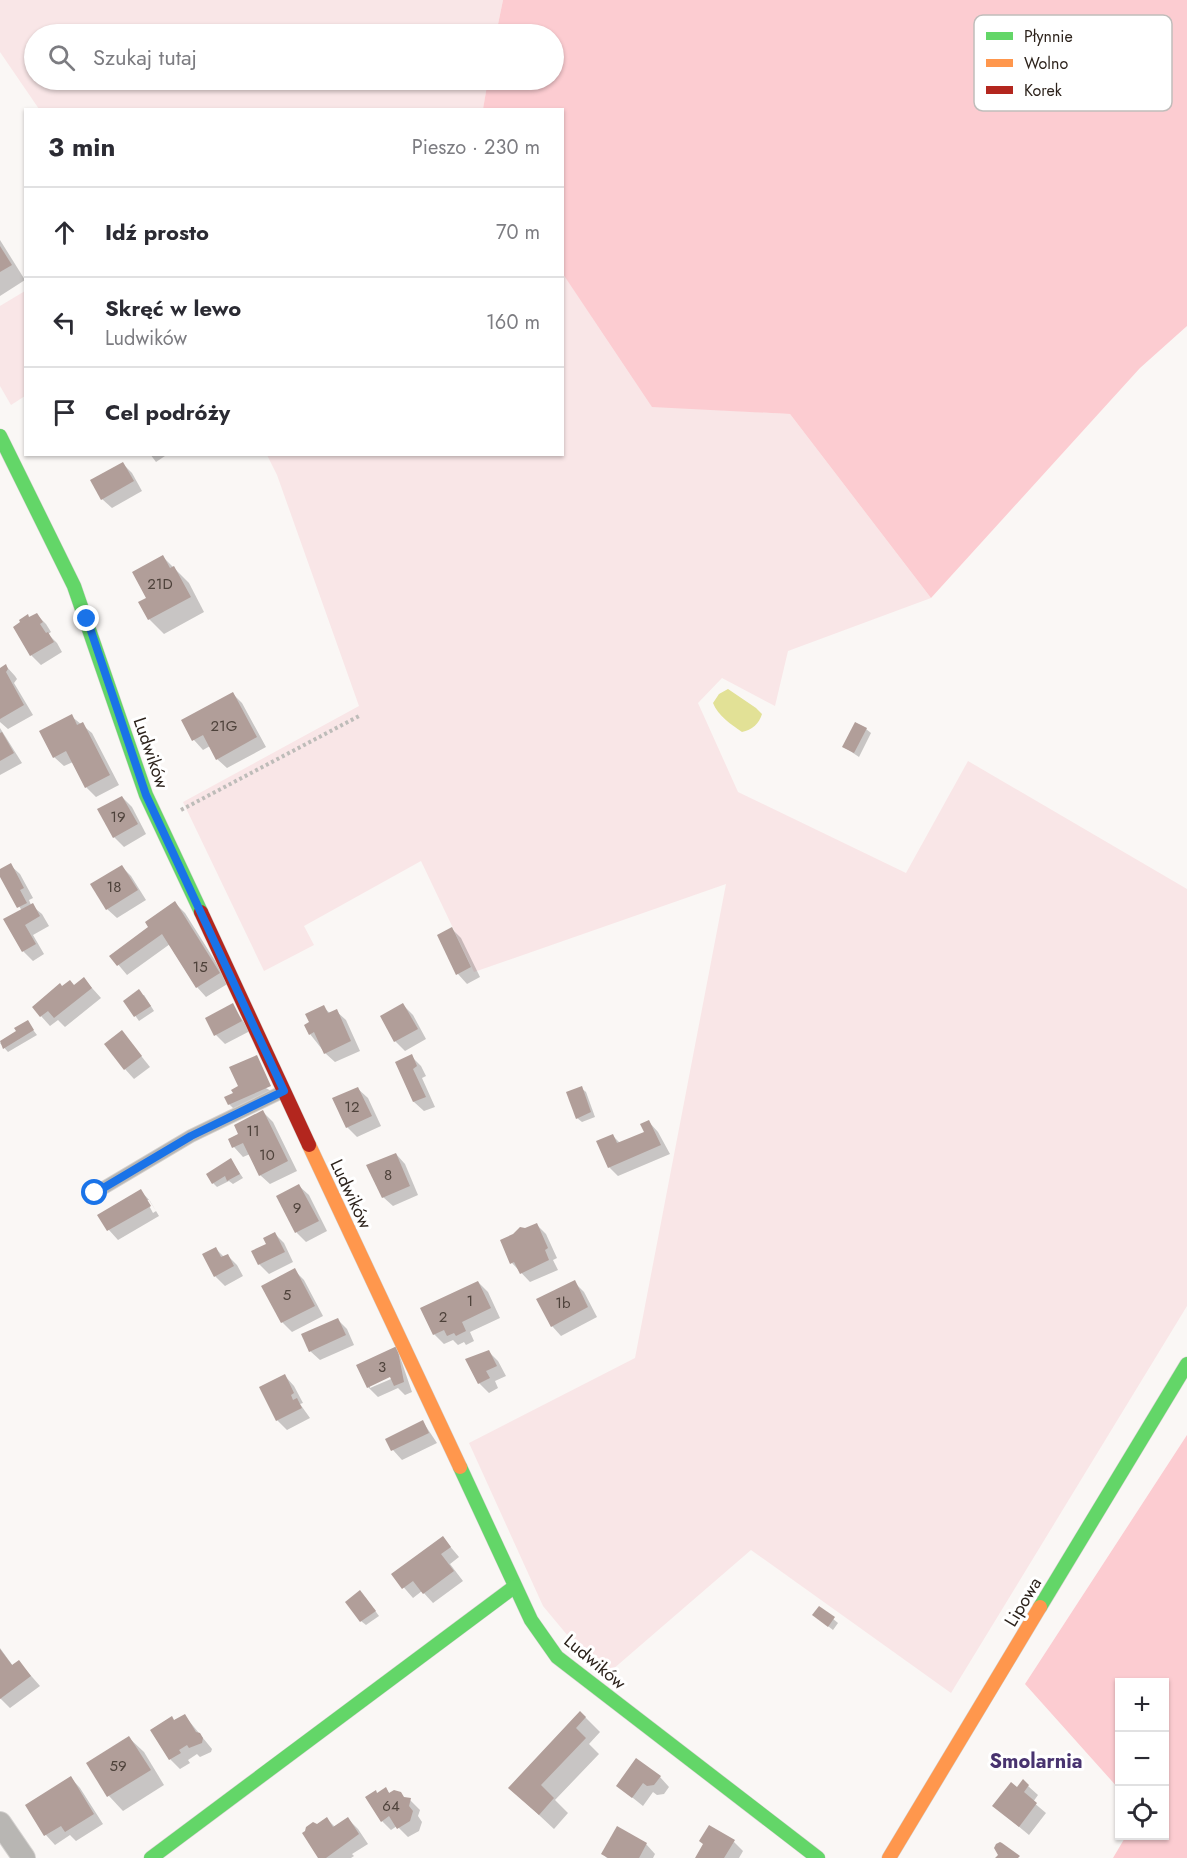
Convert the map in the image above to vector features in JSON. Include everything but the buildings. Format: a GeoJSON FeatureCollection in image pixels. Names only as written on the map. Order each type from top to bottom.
{"type":"FeatureCollection","features":[{"type":"Feature","properties":{"kind":"street","name":"Ludwików"},"geometry":{"type":"LineString","coordinates":[[0,435],[74,586],[146,795],[514,1587],[535,1627],[557,1657],[818,1858]]}},
{"type":"Feature","properties":{"kind":"street","name":"Lipowa"},"geometry":{"type":"LineString","coordinates":[[889,1858],[1187,1364]]}},
{"type":"Feature","properties":{"kind":"street"},"geometry":{"type":"LineString","coordinates":[[151,1858],[514,1587]]}},
{"type":"Feature","properties":{"kind":"street"},"geometry":{"type":"LineString","coordinates":[[0,1823],[24,1858]]}},
{"type":"Feature","properties":{"kind":"lane"},"geometry":{"type":"LineString","coordinates":[[95,1193],[191,1136],[284,1091]]}},
{"type":"Feature","properties":{"kind":"path"},"geometry":{"type":"LineString","coordinates":[[159,822],[361,715]]}},
{"type":"Feature","properties":{"kind":"shaded area"},"geometry":{"type":"Polygon","coordinates":[[[0,0],[503,0],[498,24],[24,24],[24,87],[0,52],[0,0]]]}},
{"type":"Feature","properties":{"kind":"shaded area"},"geometry":{"type":"Polygon","coordinates":[[[503,0],[1187,0],[1187,326],[1140,368],[931,598],[790,414],[652,407],[564,275],[564,108],[483,108],[486,90],[564,90],[564,24],[498,24],[503,0]]]}},
{"type":"Feature","properties":{"kind":"shaded area"},"geometry":{"type":"Polygon","coordinates":[[[26,90],[486,90],[483,108],[38,108],[26,90]]]}},
{"type":"Feature","properties":{"kind":"shaded area"},"geometry":{"type":"Polygon","coordinates":[[[564,271],[652,406],[790,414],[931,598],[788,651],[775,706],[722,678],[698,703],[738,792],[906,873],[968,761],[1187,889],[1187,1306],[951,1693],[751,1550],[605,1676],[583,1654],[543,1606],[469,1443],[635,1358],[726,884],[474,972],[421,861],[304,926],[314,945],[264,971],[183,802],[359,706],[277,475],[268,456],[564,456],[564,271]]]}},
{"type":"Feature","properties":{"kind":"shaded area"},"geometry":{"type":"Polygon","coordinates":[[[24,292],[24,397],[11,405],[0,386],[0,306],[24,292]]]}},
{"type":"Feature","properties":{"kind":"shaded area"},"geometry":{"type":"Polygon","coordinates":[[[728,689],[762,714],[757,724],[749,730],[742,732],[715,708],[713,703],[719,694],[728,689]]]}},
{"type":"Feature","properties":{"kind":"shaded area"},"geometry":{"type":"Polygon","coordinates":[[[1187,1435],[1187,1858],[1113,1858],[1124,1840],[1169,1840],[1169,1678],[1115,1678],[1115,1785],[1025,1684],[1187,1435]]]}},
{"type":"Feature","properties":{"kind":"traffic: fast"},"geometry":{"type":"LineString","coordinates":[[0,436],[74,586],[146,795],[201,912]]}},
{"type":"Feature","properties":{"kind":"traffic: fast"},"geometry":{"type":"LineString","coordinates":[[1040,1607],[1187,1364]]}},
{"type":"Feature","properties":{"kind":"traffic: fast"},"geometry":{"type":"LineString","coordinates":[[460,1467],[531,1620],[557,1657],[818,1858]]}},
{"type":"Feature","properties":{"kind":"traffic: fast"},"geometry":{"type":"LineString","coordinates":[[151,1858],[514,1587]]}},
{"type":"Feature","properties":{"kind":"traffic: slow"},"geometry":{"type":"LineString","coordinates":[[309,1145],[460,1467]]}},
{"type":"Feature","properties":{"kind":"traffic: slow"},"geometry":{"type":"LineString","coordinates":[[889,1858],[1040,1607]]}},
{"type":"Feature","properties":{"kind":"traffic: jam"},"geometry":{"type":"LineString","coordinates":[[201,912],[309,1145]]}},
{"type":"Feature","properties":{"kind":"district","name":"Smolarnia"},"geometry":{"type":"Point","coordinates":[1036,1761]}},
{"type":"Feature","properties":{"kind":"route"},"geometry":{"type":"LineString","coordinates":[[87,619],[146,795],[284,1091],[191,1136],[95,1193]]}}]}
